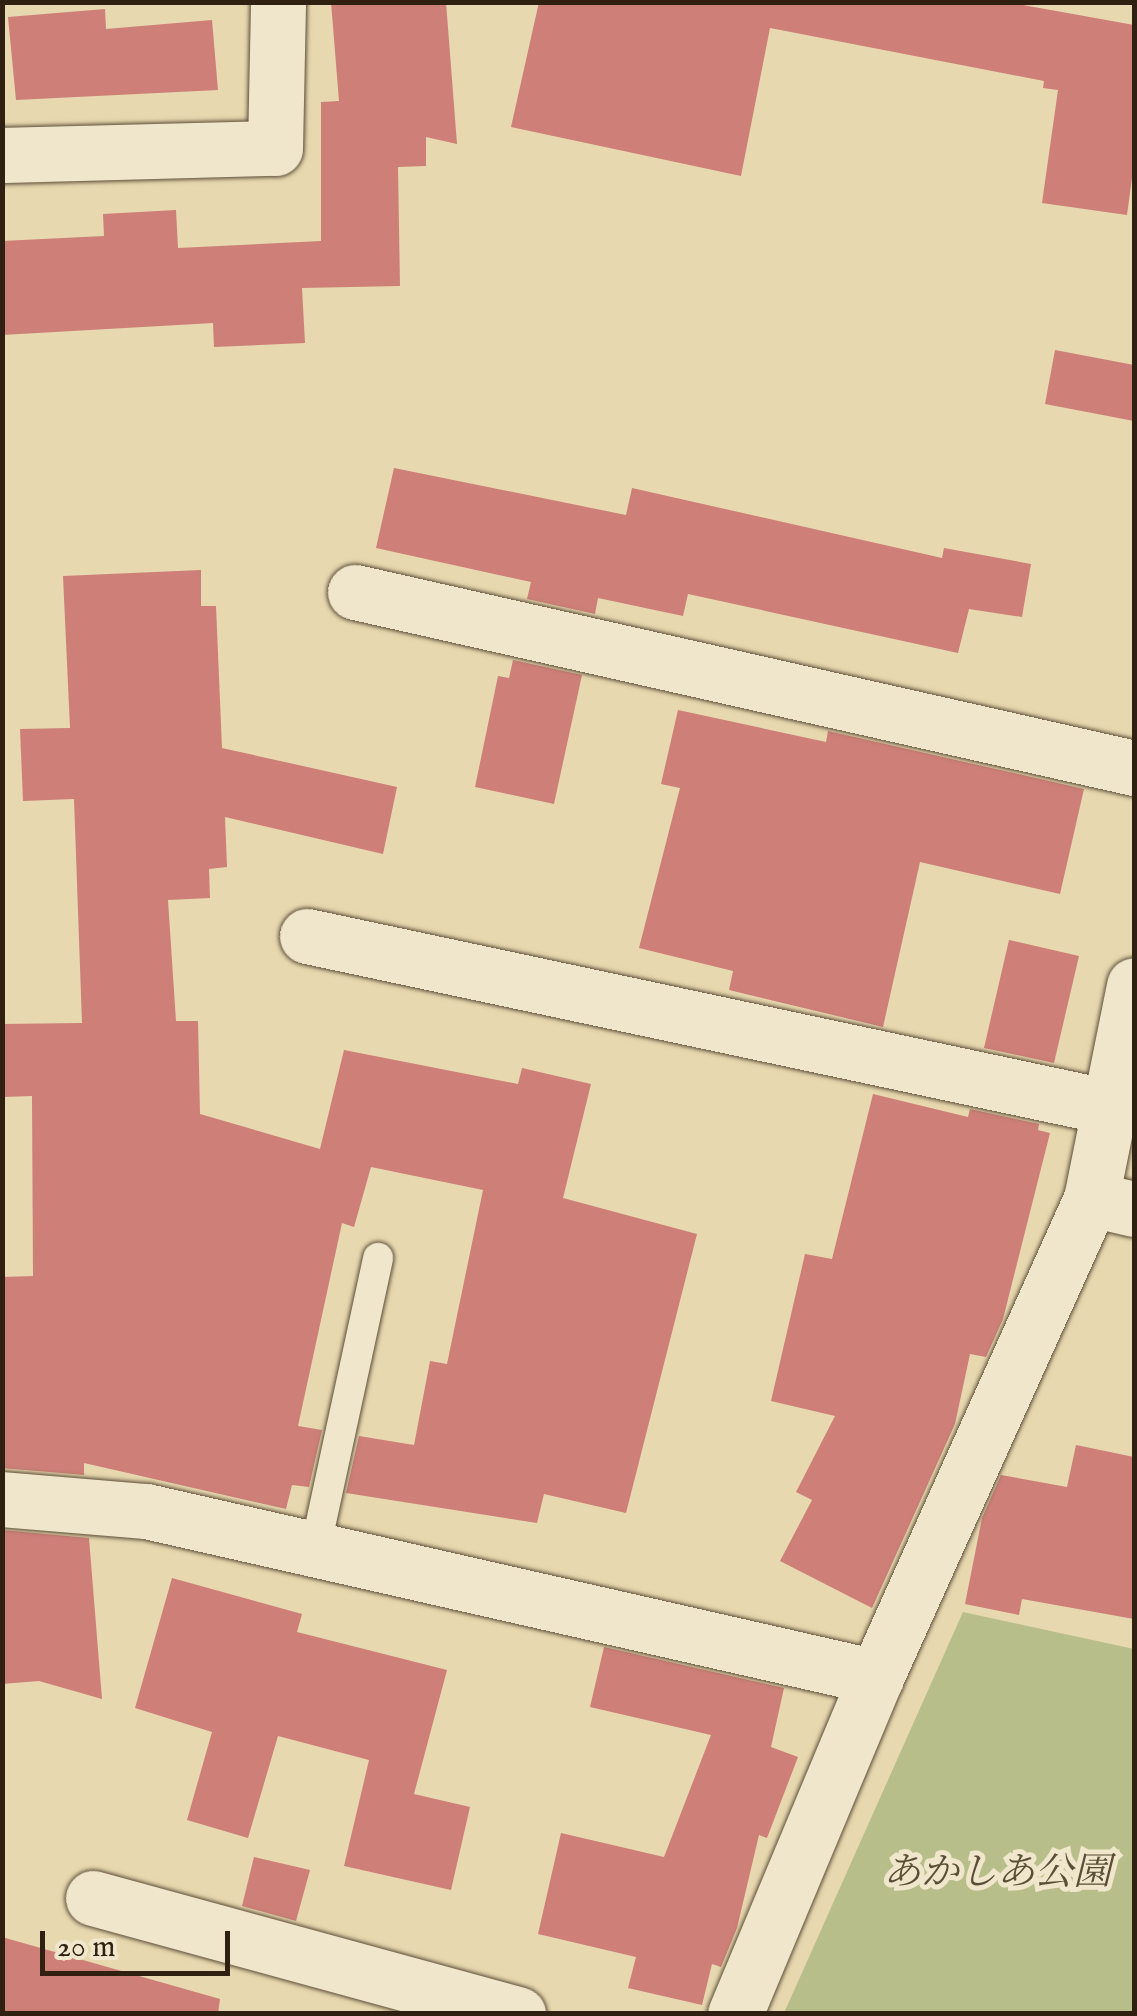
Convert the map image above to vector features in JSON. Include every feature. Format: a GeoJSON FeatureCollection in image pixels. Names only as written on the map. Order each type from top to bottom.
{"type":"FeatureCollection","features":[{"type":"Feature","properties":{"kind":"street"},"geometry":{"type":"LineString","coordinates":[[2,156],[275,148],[278,2]]}},
{"type":"Feature","properties":{"kind":"street"},"geometry":{"type":"LineString","coordinates":[[355,592],[1134,768]]}},
{"type":"Feature","properties":{"kind":"street"},"geometry":{"type":"LineString","coordinates":[[307,936],[1106,1106]]}},
{"type":"Feature","properties":{"kind":"street"},"geometry":{"type":"LineString","coordinates":[[736,2014],[876,1677],[1113,1204],[1106,1106],[1134,985]]}},
{"type":"Feature","properties":{"kind":"street"},"geometry":{"type":"LineString","coordinates":[[2,1498],[146,1511],[876,1677]]}},
{"type":"Feature","properties":{"kind":"street"},"geometry":{"type":"LineString","coordinates":[[93,1898],[518,2014]]}},
{"type":"Feature","properties":{"kind":"lane"},"geometry":{"type":"LineString","coordinates":[[315,1550],[378,1258]]}},
{"type":"Feature","properties":{"kind":"green space","name":"あかしあ公園"},"geometry":{"type":"Polygon","coordinates":[[[963,1612],[1134,1649],[1134,2013],[784,2013],[963,1612]]]}},
{"type":"Feature","properties":{"kind":"building"},"geometry":{"type":"Polygon","coordinates":[[[331,2],[446,2],[457,144],[426,137],[426,166],[398,167],[400,286],[302,288],[305,343],[214,347],[213,323],[2,335],[2,241],[104,236],[103,214],[176,210],[178,248],[321,241],[321,102],[339,101],[331,2]]]}},
{"type":"Feature","properties":{"kind":"building"},"geometry":{"type":"Polygon","coordinates":[[[539,2],[1006,2],[1134,25],[1134,163],[1127,215],[1042,203],[1058,90],[1043,88],[1044,81],[770,28],[741,176],[511,127],[539,2]]]}},
{"type":"Feature","properties":{"kind":"building"},"geometry":{"type":"Polygon","coordinates":[[[105,9],[106,29],[212,20],[218,90],[16,100],[8,17],[105,9]]]}},
{"type":"Feature","properties":{"kind":"building"},"geometry":{"type":"Polygon","coordinates":[[[1055,350],[1134,365],[1134,421],[1045,404],[1055,350]]]}},
{"type":"Feature","properties":{"kind":"building"},"geometry":{"type":"Polygon","coordinates":[[[394,468],[626,515],[632,488],[942,558],[944,548],[1031,564],[1022,617],[969,609],[958,653],[688,594],[683,616],[598,598],[595,614],[527,599],[531,582],[376,548],[394,468]]]}},
{"type":"Feature","properties":{"kind":"building"},"geometry":{"type":"Polygon","coordinates":[[[201,570],[201,606],[216,606],[222,748],[397,787],[383,854],[225,817],[227,867],[209,869],[210,898],[168,900],[176,1021],[198,1021],[200,1114],[320,1149],[344,1050],[518,1084],[522,1068],[591,1084],[563,1198],[697,1234],[626,1513],[544,1494],[537,1523],[346,1493],[359,1436],[414,1445],[430,1361],[447,1364],[483,1190],[371,1167],[354,1227],[342,1223],[298,1426],[322,1430],[309,1487],[292,1485],[286,1509],[84,1463],[84,1475],[2,1468],[2,1277],[33,1276],[32,1096],[3,1097],[2,1024],[82,1023],[74,799],[23,801],[20,729],[70,728],[63,576],[201,570]]]}},
{"type":"Feature","properties":{"kind":"building"},"geometry":{"type":"Polygon","coordinates":[[[513,660],[582,675],[554,804],[475,787],[498,676],[509,678],[513,660]]]}},
{"type":"Feature","properties":{"kind":"building"},"geometry":{"type":"Polygon","coordinates":[[[678,710],[826,742],[828,731],[1084,789],[1060,894],[920,862],[883,1027],[729,990],[733,971],[639,948],[680,788],[661,784],[678,710]]]}},
{"type":"Feature","properties":{"kind":"building"},"geometry":{"type":"Polygon","coordinates":[[[1009,940],[1079,956],[1054,1063],[984,1048],[1009,940]]]}},
{"type":"Feature","properties":{"kind":"building"},"geometry":{"type":"Polygon","coordinates":[[[873,1094],[968,1117],[970,1109],[1039,1124],[1038,1130],[1050,1133],[1003,1319],[986,1357],[970,1354],[955,1424],[872,1608],[780,1561],[812,1500],[796,1492],[835,1416],[771,1401],[805,1254],[832,1259],[873,1094]]]}},
{"type":"Feature","properties":{"kind":"building"},"geometry":{"type":"Polygon","coordinates":[[[1076,1445],[1134,1457],[1134,1619],[1022,1599],[1019,1615],[965,1604],[982,1518],[1001,1475],[1067,1487],[1076,1445]]]}},
{"type":"Feature","properties":{"kind":"building"},"geometry":{"type":"Polygon","coordinates":[[[2,1530],[89,1538],[102,1699],[39,1681],[2,1684],[2,1530]]]}},
{"type":"Feature","properties":{"kind":"building"},"geometry":{"type":"Polygon","coordinates":[[[172,1578],[302,1614],[297,1632],[447,1670],[414,1794],[470,1807],[451,1890],[344,1866],[369,1760],[278,1736],[248,1838],[187,1820],[212,1732],[135,1708],[172,1578]]]}},
{"type":"Feature","properties":{"kind":"building"},"geometry":{"type":"Polygon","coordinates":[[[604,1647],[784,1688],[771,1747],[798,1757],[767,1838],[759,1835],[737,1928],[721,1967],[712,1964],[702,2005],[628,1988],[636,1957],[538,1934],[561,1833],[664,1857],[711,1735],[590,1707],[604,1647]]]}},
{"type":"Feature","properties":{"kind":"building"},"geometry":{"type":"Polygon","coordinates":[[[254,1857],[310,1870],[296,1921],[242,1906],[254,1857]]]}},
{"type":"Feature","properties":{"kind":"building"},"geometry":{"type":"Polygon","coordinates":[[[2,1937],[220,1999],[218,2014],[2,2014],[2,1937]]]}}]}
